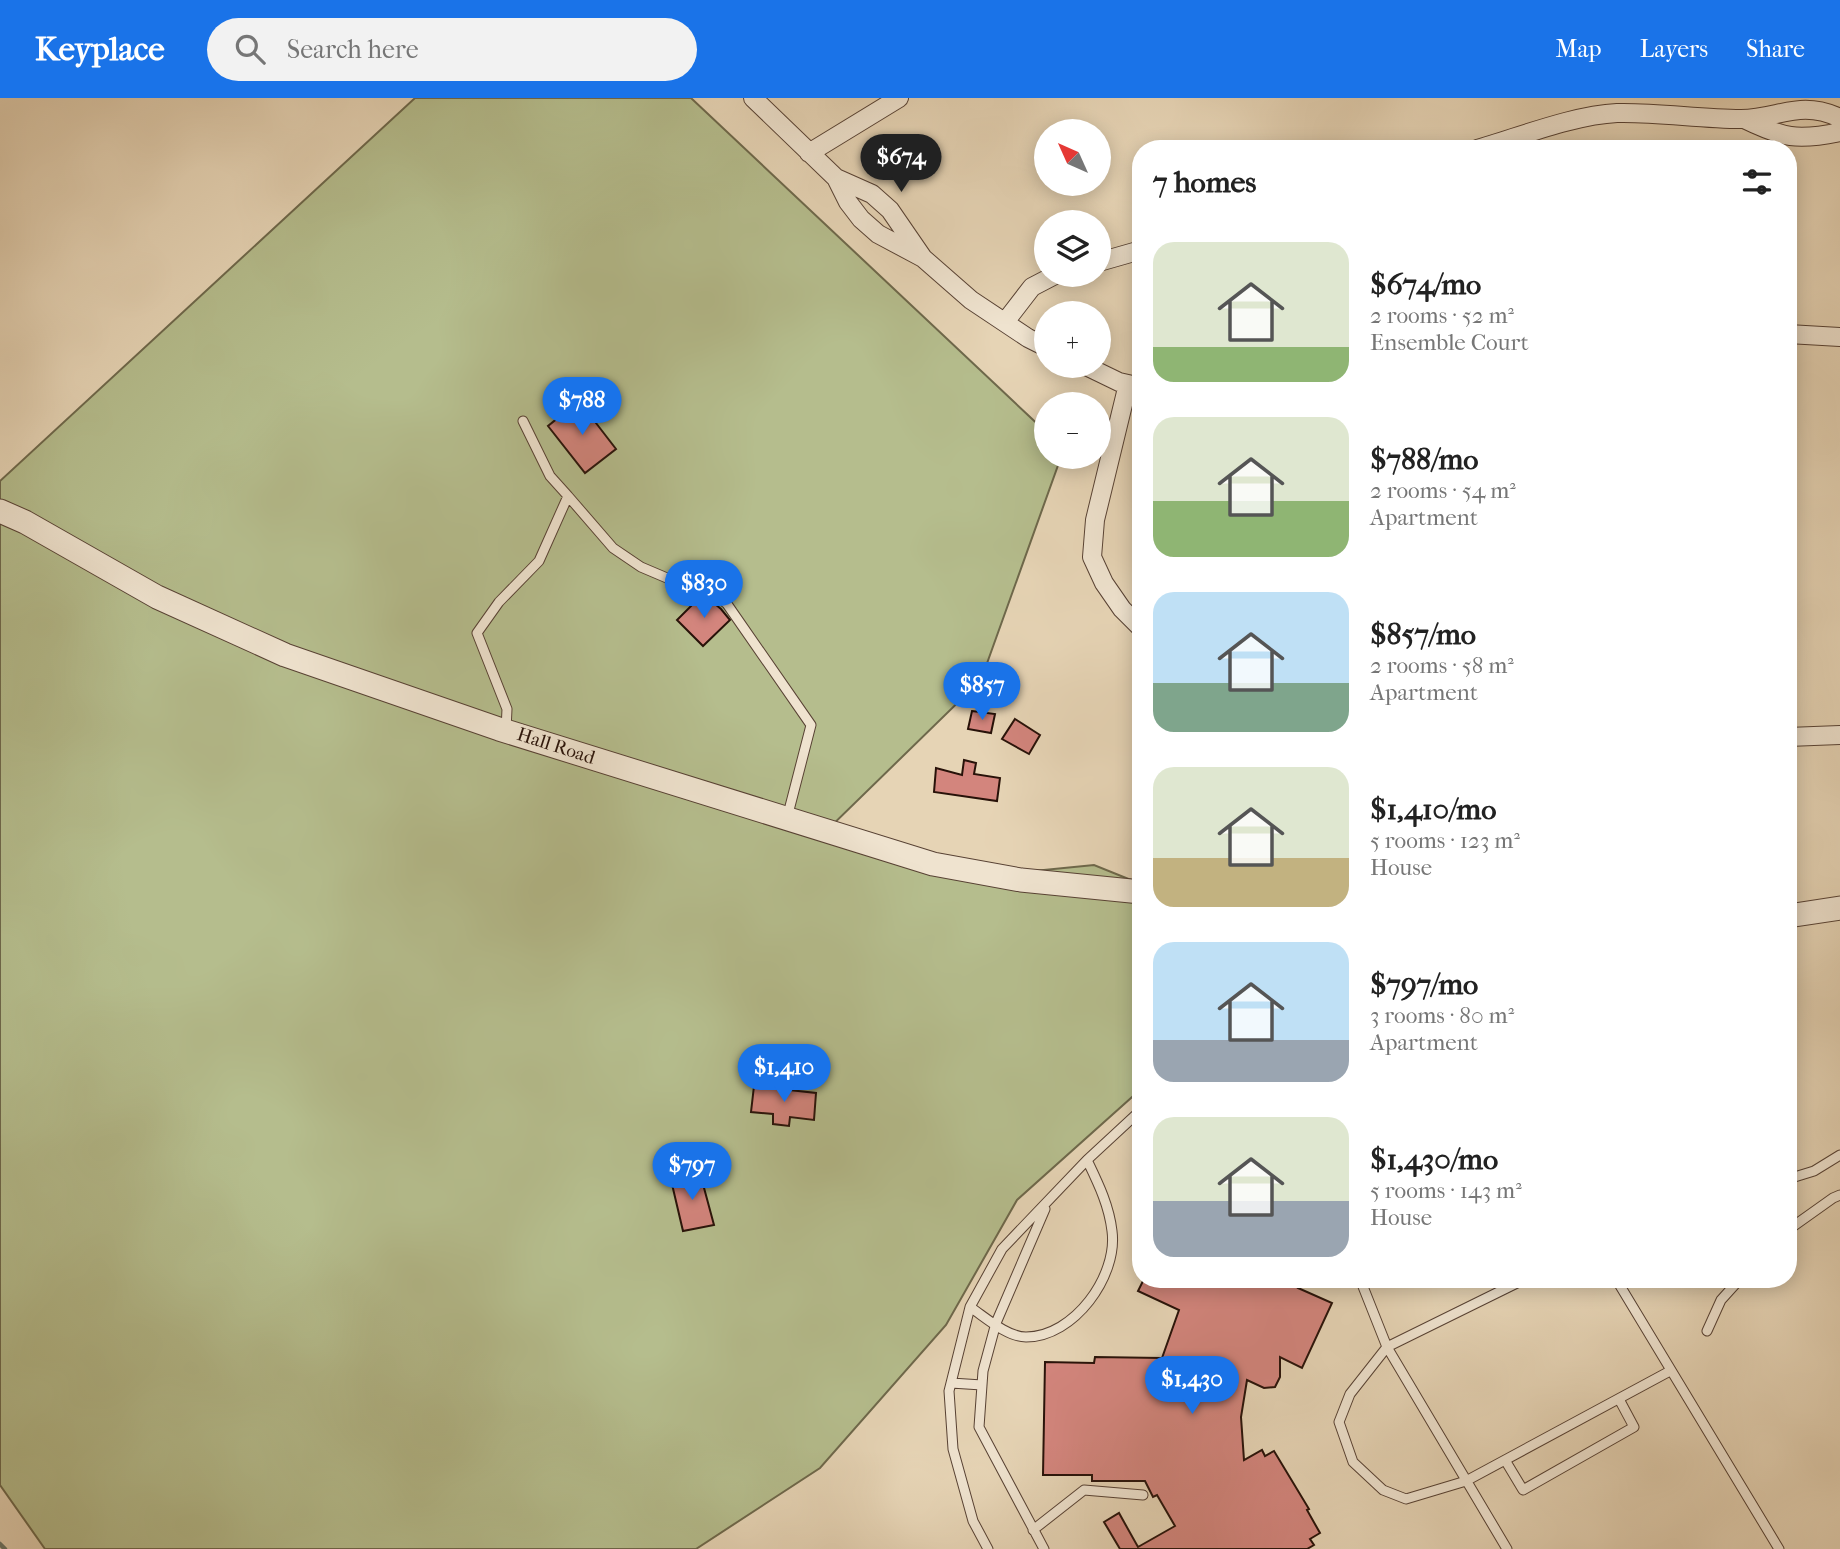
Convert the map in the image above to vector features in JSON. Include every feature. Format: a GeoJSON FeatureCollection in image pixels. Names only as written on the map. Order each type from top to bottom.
{"type":"FeatureCollection","features":[{"type":"Feature","properties":{"kind":"street"},"geometry":{"type":"LineString","coordinates":[[753,98],[836,178],[872,194],[890,210],[923,258]]}},
{"type":"Feature","properties":{"kind":"street"},"geometry":{"type":"LineString","coordinates":[[809,153],[899,98]]}},
{"type":"Feature","properties":{"kind":"street"},"geometry":{"type":"LineString","coordinates":[[1507,140],[1582,118],[1616,113],[1744,119],[1796,109],[1826,111],[1840,118]]}},
{"type":"Feature","properties":{"kind":"street"},"geometry":{"type":"LineString","coordinates":[[1744,119],[1773,133],[1798,139],[1840,132]]}},
{"type":"Feature","properties":{"kind":"street"},"geometry":{"type":"LineString","coordinates":[[836,178],[848,202],[861,219],[878,234],[923,258],[971,300],[1034,341]]}},
{"type":"Feature","properties":{"kind":"street"},"geometry":{"type":"LineString","coordinates":[[1111,259],[1132,253]]}},
{"type":"Feature","properties":{"kind":"street"},"geometry":{"type":"LineString","coordinates":[[1005,323],[1034,286]]}},
{"type":"Feature","properties":{"kind":"street"},"geometry":{"type":"LineString","coordinates":[[1797,335],[1840,337]]}},
{"type":"Feature","properties":{"kind":"street"},"geometry":{"type":"LineString","coordinates":[[1111,376],[1132,384]]}},
{"type":"Feature","properties":{"kind":"street"},"geometry":{"type":"LineString","coordinates":[[1132,395],[1095,520],[1092,557],[1104,583],[1132,619]]}},
{"type":"Feature","properties":{"kind":"street","name":"Hall Road"},"geometry":{"type":"LineString","coordinates":[[0,510],[157,597],[285,655],[506,731],[933,864],[1021,880],[1132,891]]}},
{"type":"Feature","properties":{"kind":"street"},"geometry":{"type":"LineString","coordinates":[[1797,737],[1840,736]]}},
{"type":"Feature","properties":{"kind":"street"},"geometry":{"type":"LineString","coordinates":[[1797,915],[1840,908]]}},
{"type":"Feature","properties":{"kind":"lane"},"geometry":{"type":"LineString","coordinates":[[523,421],[550,476],[613,548],[641,567],[681,583],[706,588],[727,604],[811,725],[786,820]]}},
{"type":"Feature","properties":{"kind":"lane"},"geometry":{"type":"LineString","coordinates":[[506,731],[507,709],[477,634],[499,602],[539,561],[568,496]]}},
{"type":"Feature","properties":{"kind":"lane"},"geometry":{"type":"LineString","coordinates":[[988,1549],[973,1521],[953,1449],[949,1391],[970,1307],[1002,1249],[1087,1160],[1132,1118]]}},
{"type":"Feature","properties":{"kind":"lane"},"geometry":{"type":"LineString","coordinates":[[1797,1176],[1814,1171],[1840,1155]]}},
{"type":"Feature","properties":{"kind":"lane"},"geometry":{"type":"LineString","coordinates":[[970,1307],[1011,1333],[1025,1337],[1056,1331],[1078,1316],[1096,1290],[1109,1262],[1113,1233],[1103,1194],[1087,1160]]}},
{"type":"Feature","properties":{"kind":"lane"},"geometry":{"type":"LineString","coordinates":[[1797,1224],[1840,1195]]}},
{"type":"Feature","properties":{"kind":"lane"},"geometry":{"type":"LineString","coordinates":[[1044,1549],[979,1427],[982,1385],[996,1323],[1048,1201]]}},
{"type":"Feature","properties":{"kind":"lane"},"geometry":{"type":"LineString","coordinates":[[1364,1288],[1387,1347],[1507,1549]]}},
{"type":"Feature","properties":{"kind":"lane"},"geometry":{"type":"LineString","coordinates":[[1507,1288],[1387,1347],[1350,1394],[1339,1422],[1353,1462],[1383,1490],[1406,1499],[1466,1481],[1670,1371]]}},
{"type":"Feature","properties":{"kind":"lane"},"geometry":{"type":"LineString","coordinates":[[1622,1288],[1779,1549]]}},
{"type":"Feature","properties":{"kind":"lane"},"geometry":{"type":"LineString","coordinates":[[1707,1331],[1721,1300],[1732,1288]]}},
{"type":"Feature","properties":{"kind":"lane"},"geometry":{"type":"LineString","coordinates":[[951,1383],[982,1385]]}},
{"type":"Feature","properties":{"kind":"lane"},"geometry":{"type":"LineString","coordinates":[[1506,1460],[1523,1490],[1634,1427],[1619,1399]]}},
{"type":"Feature","properties":{"kind":"lane"},"geometry":{"type":"LineString","coordinates":[[1033,1530],[1084,1490],[1143,1495]]}},
{"type":"Feature","properties":{"kind":"green space"},"geometry":{"type":"Polygon","coordinates":[[[415,98],[691,98],[1034,421],[1034,469],[1057,469],[981,680],[822,835],[954,879],[1094,865],[1132,880],[1132,1097],[1017,1200],[946,1325],[820,1468],[696,1549],[45,1549],[0,1485],[0,481],[415,98]]]}},
{"type":"Feature","properties":{"kind":"building"},"geometry":{"type":"Polygon","coordinates":[[[579,401],[616,449],[585,473],[548,426],[579,401]]]}},
{"type":"Feature","properties":{"kind":"building"},"geometry":{"type":"Polygon","coordinates":[[[703,594],[730,620],[703,646],[677,620],[703,594]]]}},
{"type":"Feature","properties":{"kind":"building"},"geometry":{"type":"Polygon","coordinates":[[[972,711],[995,714],[991,733],[968,729],[972,711]]]}},
{"type":"Feature","properties":{"kind":"building"},"geometry":{"type":"Polygon","coordinates":[[[1015,719],[1040,735],[1029,754],[1002,739],[1015,719]]]}},
{"type":"Feature","properties":{"kind":"building"},"geometry":{"type":"Polygon","coordinates":[[[964,760],[976,763],[974,774],[1000,778],[997,801],[934,792],[936,768],[962,775],[964,760]]]}},
{"type":"Feature","properties":{"kind":"building"},"geometry":{"type":"Polygon","coordinates":[[[754,1086],[816,1093],[814,1120],[790,1117],[789,1126],[773,1124],[773,1114],[751,1112],[754,1086]]]}},
{"type":"Feature","properties":{"kind":"building"},"geometry":{"type":"Polygon","coordinates":[[[700,1173],[714,1225],[683,1231],[671,1180],[700,1173]]]}},
{"type":"Feature","properties":{"kind":"building"},"geometry":{"type":"Polygon","coordinates":[[[1140,1288],[1298,1288],[1332,1303],[1302,1368],[1280,1357],[1280,1377],[1275,1387],[1264,1388],[1247,1380],[1241,1417],[1244,1460],[1262,1450],[1265,1456],[1274,1451],[1309,1509],[1307,1510],[1320,1533],[1310,1539],[1314,1545],[1307,1549],[1120,1549],[1104,1522],[1119,1513],[1138,1547],[1175,1526],[1157,1495],[1153,1497],[1145,1481],[1092,1481],[1092,1475],[1043,1475],[1045,1362],[1094,1363],[1095,1357],[1162,1358],[1179,1310],[1138,1291],[1140,1288]]]}},
{"type":"Feature","properties":{"kind":"waterway"},"geometry":{"type":"LineString","coordinates":[[0,1544],[5,1549]]}}]}
